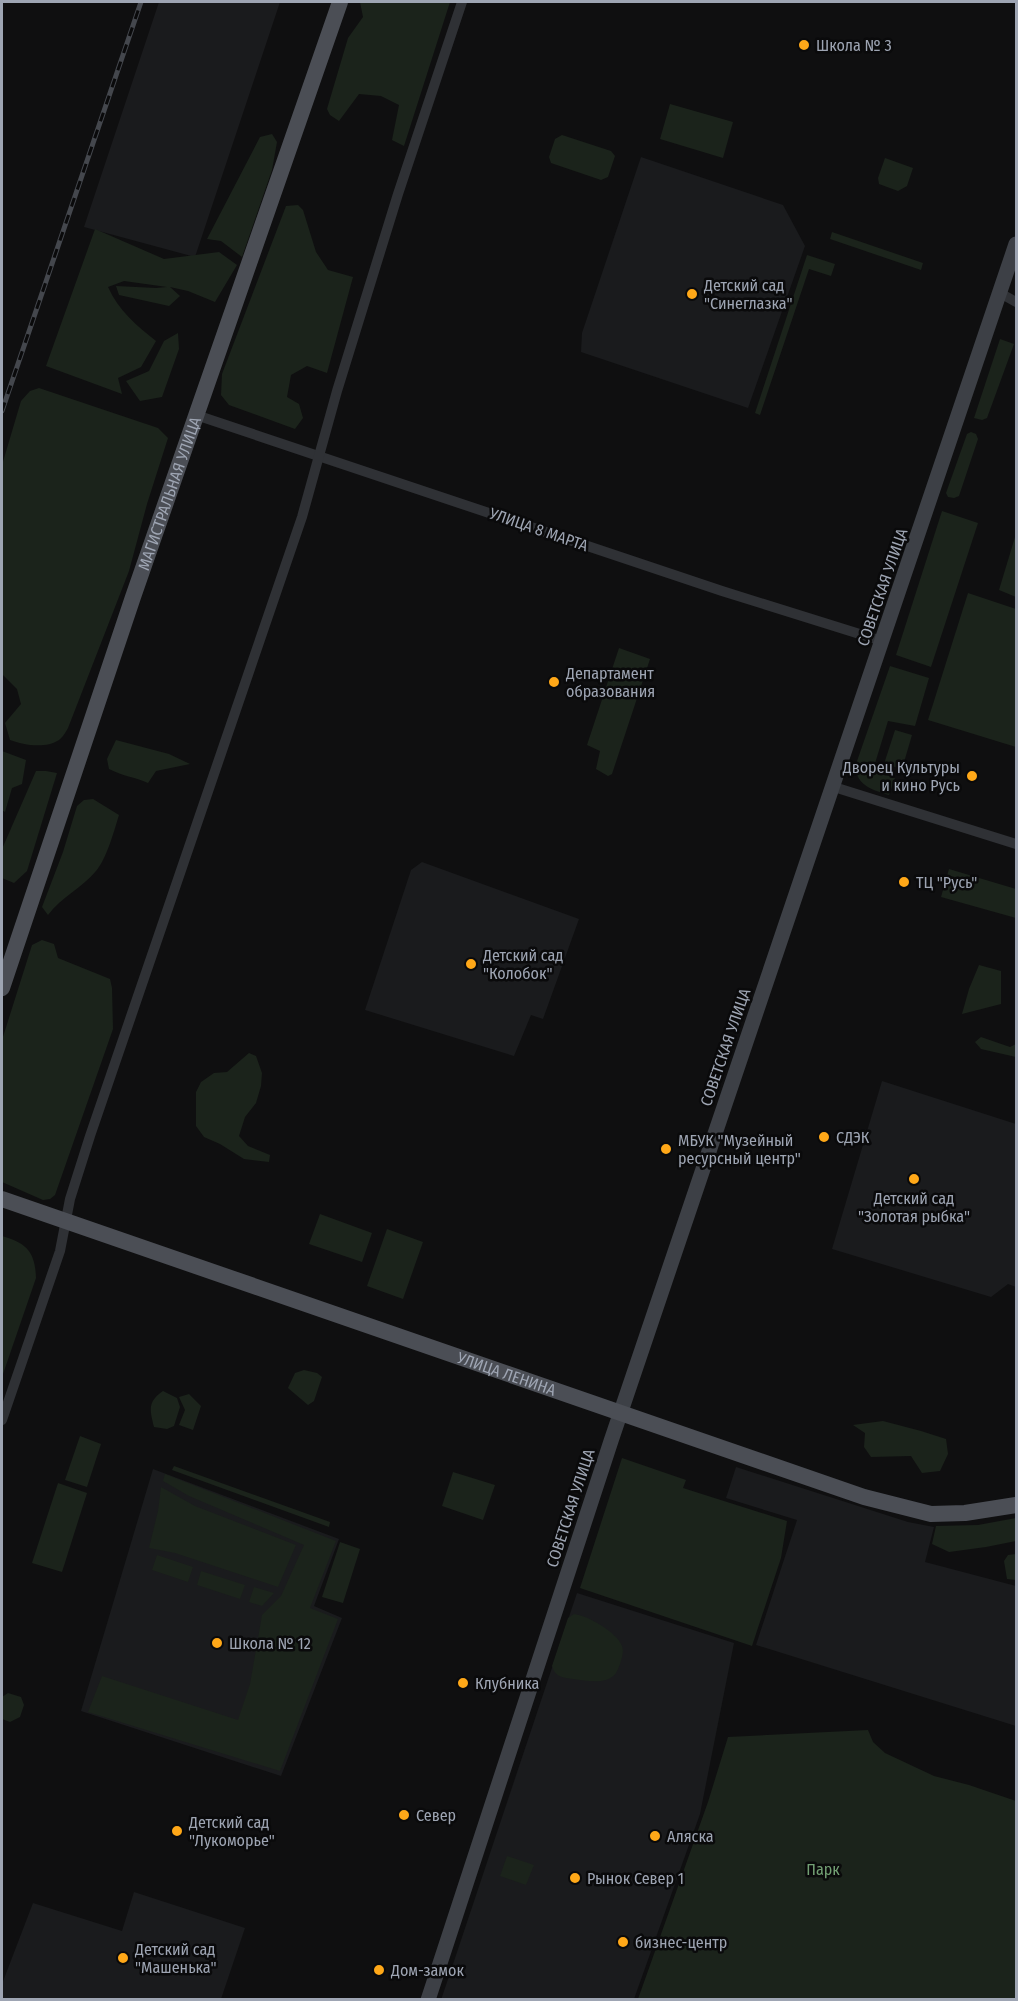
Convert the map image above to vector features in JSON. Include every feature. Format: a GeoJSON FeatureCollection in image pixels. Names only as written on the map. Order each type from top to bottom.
{"type":"FeatureCollection","features":[{"type":"Feature","properties":{"kind":"main road","name":"МАГИСТРАЛЬНАЯ УЛИЦА"},"geometry":{"type":"LineString","coordinates":[[2,987],[132,597],[340,2]]}},
{"type":"Feature","properties":{"kind":"main road","name":"СОВЕТСКАЯ УЛИЦА"},"geometry":{"type":"LineString","coordinates":[[428,2000],[746,1040],[1017,244]]}},
{"type":"Feature","properties":{"kind":"main road","name":"УЛИЦА ЛЕНИНА"},"geometry":{"type":"LineString","coordinates":[[2,1199],[864,1497],[931,1514],[1017,1505]]}},
{"type":"Feature","properties":{"kind":"street"},"geometry":{"type":"LineString","coordinates":[[2,1420],[60,1251],[70,1199],[93,1126],[302,517],[318,455],[398,194],[462,2]]}},
{"type":"Feature","properties":{"kind":"street"},"geometry":{"type":"LineString","coordinates":[[1000,293],[1017,302]]}},
{"type":"Feature","properties":{"kind":"street","name":"УЛИЦА 8 МАРТА"},"geometry":{"type":"LineString","coordinates":[[196,415],[722,591],[882,641]]}},
{"type":"Feature","properties":{"kind":"street"},"geometry":{"type":"LineString","coordinates":[[834,787],[1017,844]]}},
{"type":"Feature","properties":{"kind":"shaded area"},"geometry":{"type":"Polygon","coordinates":[[[159,2],[280,2],[195,257],[84,227],[159,2]]]}},
{"type":"Feature","properties":{"kind":"shaded area","name":"Детский сад \"Синеглазка\""},"geometry":{"type":"Polygon","coordinates":[[[641,157],[783,205],[805,246],[748,408],[581,352],[582,333],[641,157]]]}},
{"type":"Feature","properties":{"kind":"shaded area","name":"Детский сад \"Колобок\""},"geometry":{"type":"Polygon","coordinates":[[[422,862],[579,919],[543,1019],[531,1015],[514,1056],[365,1010],[411,870],[422,862]]]}},
{"type":"Feature","properties":{"kind":"shaded area","name":"Детский сад \"Золотая рыбка\""},"geometry":{"type":"Polygon","coordinates":[[[882,1081],[1016,1124],[1016,1287],[1008,1284],[991,1297],[832,1249],[882,1081]]]}},
{"type":"Feature","properties":{"kind":"shaded area"},"geometry":{"type":"Polygon","coordinates":[[[736,1467],[908,1522],[934,1527],[925,1562],[1016,1586],[1016,1726],[756,1645],[797,1520],[726,1498],[736,1467]]]}},
{"type":"Feature","properties":{"kind":"shaded area","name":"Школа № 12"},"geometry":{"type":"Polygon","coordinates":[[[153,1469],[339,1539],[314,1606],[342,1618],[281,1776],[81,1711],[153,1469]]]}},
{"type":"Feature","properties":{"kind":"shaded area"},"geometry":{"type":"Polygon","coordinates":[[[577,1593],[734,1643],[700,1814],[634,1999],[441,2000],[577,1593]]]}},
{"type":"Feature","properties":{"kind":"shaded area","name":"Детский сад \"Машенька\""},"geometry":{"type":"Polygon","coordinates":[[[134,1892],[245,1928],[221,1999],[2,1999],[2,1984],[33,1903],[122,1931],[134,1892]]]}},
{"type":"Feature","properties":{"kind":"green space"},"geometry":{"type":"Polygon","coordinates":[[[360,2],[450,2],[404,146],[392,140],[399,105],[381,96],[359,94],[339,121],[330,115],[327,109],[348,38],[363,17],[360,2]]]}},
{"type":"Feature","properties":{"kind":"green space"},"geometry":{"type":"Polygon","coordinates":[[[670,104],[733,122],[723,158],[660,139],[670,104]]]}},
{"type":"Feature","properties":{"kind":"green space"},"geometry":{"type":"Polygon","coordinates":[[[272,134],[277,142],[272,170],[242,257],[221,241],[207,239],[260,137],[272,134]]]}},
{"type":"Feature","properties":{"kind":"green space"},"geometry":{"type":"Polygon","coordinates":[[[562,135],[611,151],[615,156],[608,177],[601,180],[551,163],[549,157],[555,139],[562,135]]]}},
{"type":"Feature","properties":{"kind":"green space"},"geometry":{"type":"Polygon","coordinates":[[[885,158],[913,168],[907,186],[898,191],[879,184],[878,178],[885,158]]]}},
{"type":"Feature","properties":{"kind":"green space"},"geometry":{"type":"Polygon","coordinates":[[[298,205],[303,210],[316,252],[328,270],[353,277],[327,373],[307,366],[291,375],[287,397],[299,404],[303,418],[295,429],[229,405],[221,395],[222,374],[286,206],[298,205]]]}},
{"type":"Feature","properties":{"kind":"green space"},"geometry":{"type":"Polygon","coordinates":[[[95,229],[164,259],[219,252],[237,265],[215,302],[188,291],[170,287],[180,296],[169,306],[119,295],[116,286],[167,287],[124,281],[108,287],[123,310],[156,341],[141,367],[118,378],[122,394],[46,366],[95,229]]]}},
{"type":"Feature","properties":{"kind":"green space"},"geometry":{"type":"Polygon","coordinates":[[[832,232],[923,263],[921,270],[830,239],[832,232]]]}},
{"type":"Feature","properties":{"kind":"green space"},"geometry":{"type":"Polygon","coordinates":[[[807,255],[835,264],[831,276],[809,269],[760,415],[755,413],[807,255]]]}},
{"type":"Feature","properties":{"kind":"green space"},"geometry":{"type":"Polygon","coordinates":[[[178,333],[179,349],[162,397],[140,401],[126,381],[149,371],[164,341],[178,333]]]}},
{"type":"Feature","properties":{"kind":"green space"},"geometry":{"type":"Polygon","coordinates":[[[1000,339],[1014,344],[987,418],[982,420],[974,418],[1000,339]]]}},
{"type":"Feature","properties":{"kind":"green space"},"geometry":{"type":"Polygon","coordinates":[[[39,388],[158,428],[168,438],[129,571],[68,728],[59,740],[53,743],[28,745],[10,740],[5,723],[21,704],[17,689],[2,674],[2,465],[21,401],[30,391],[39,388]]]}},
{"type":"Feature","properties":{"kind":"green space"},"geometry":{"type":"Polygon","coordinates":[[[971,432],[976,434],[978,439],[959,496],[948,497],[946,493],[967,434],[971,432]]]}},
{"type":"Feature","properties":{"kind":"green space"},"geometry":{"type":"Polygon","coordinates":[[[942,511],[978,523],[931,667],[896,655],[942,511]]]}},
{"type":"Feature","properties":{"kind":"green space"},"geometry":{"type":"Polygon","coordinates":[[[1016,536],[1016,597],[999,590],[1016,536]]]}},
{"type":"Feature","properties":{"kind":"green space"},"geometry":{"type":"Polygon","coordinates":[[[968,593],[1016,609],[1016,747],[928,720],[968,593]]]}},
{"type":"Feature","properties":{"kind":"green space"},"geometry":{"type":"Polygon","coordinates":[[[619,648],[650,659],[612,774],[608,776],[596,769],[600,751],[587,745],[619,648]]]}},
{"type":"Feature","properties":{"kind":"green space"},"geometry":{"type":"Polygon","coordinates":[[[890,666],[929,678],[915,726],[888,721],[873,770],[895,778],[889,795],[871,789],[861,782],[856,771],[856,764],[890,666]]]}},
{"type":"Feature","properties":{"kind":"green space"},"geometry":{"type":"Polygon","coordinates":[[[895,730],[912,735],[902,769],[884,764],[895,730]]]}},
{"type":"Feature","properties":{"kind":"green space"},"geometry":{"type":"Polygon","coordinates":[[[116,740],[169,754],[190,764],[156,771],[148,783],[109,769],[107,759],[116,740]]]}},
{"type":"Feature","properties":{"kind":"green space"},"geometry":{"type":"Polygon","coordinates":[[[2,751],[26,760],[22,784],[12,788],[5,812],[2,810],[2,751]]]}},
{"type":"Feature","properties":{"kind":"green space"},"geometry":{"type":"Polygon","coordinates":[[[36,771],[57,773],[27,871],[14,883],[2,878],[2,849],[36,771]]]}},
{"type":"Feature","properties":{"kind":"green space"},"geometry":{"type":"Polygon","coordinates":[[[93,799],[119,815],[107,852],[100,866],[90,877],[48,915],[42,907],[63,852],[77,806],[84,800],[93,799]]]}},
{"type":"Feature","properties":{"kind":"green space"},"geometry":{"type":"Polygon","coordinates":[[[949,869],[1016,889],[1016,918],[941,897],[949,869]]]}},
{"type":"Feature","properties":{"kind":"green space"},"geometry":{"type":"Polygon","coordinates":[[[42,940],[54,944],[58,958],[110,979],[113,1029],[55,1195],[43,1200],[2,1182],[2,1040],[32,945],[42,940]]]}},
{"type":"Feature","properties":{"kind":"green space"},"geometry":{"type":"Polygon","coordinates":[[[979,965],[1001,971],[1001,1004],[962,1014],[969,989],[979,965]]]}},
{"type":"Feature","properties":{"kind":"green space"},"geometry":{"type":"Polygon","coordinates":[[[981,1037],[1010,1047],[1016,1044],[1016,1057],[981,1049],[975,1042],[981,1037]]]}},
{"type":"Feature","properties":{"kind":"green space"},"geometry":{"type":"Polygon","coordinates":[[[249,1053],[256,1056],[262,1073],[261,1086],[256,1103],[245,1117],[239,1136],[248,1146],[270,1155],[269,1162],[244,1159],[204,1137],[196,1126],[196,1092],[201,1082],[214,1073],[227,1072],[249,1053]]]}},
{"type":"Feature","properties":{"kind":"green space"},"geometry":{"type":"Polygon","coordinates":[[[320,1214],[372,1233],[362,1262],[309,1244],[320,1214]]]}},
{"type":"Feature","properties":{"kind":"green space"},"geometry":{"type":"Polygon","coordinates":[[[387,1229],[423,1242],[403,1299],[367,1286],[387,1229]]]}},
{"type":"Feature","properties":{"kind":"green space"},"geometry":{"type":"Polygon","coordinates":[[[2,1236],[23,1245],[28,1250],[34,1261],[36,1278],[2,1377],[2,1236]]]}},
{"type":"Feature","properties":{"kind":"green space"},"geometry":{"type":"Polygon","coordinates":[[[304,1370],[317,1373],[322,1377],[314,1401],[308,1405],[288,1388],[295,1373],[304,1370]]]}},
{"type":"Feature","properties":{"kind":"green space"},"geometry":{"type":"Polygon","coordinates":[[[163,1391],[177,1398],[180,1407],[174,1426],[167,1429],[154,1427],[151,1411],[154,1399],[163,1391]]]}},
{"type":"Feature","properties":{"kind":"green space"},"geometry":{"type":"Polygon","coordinates":[[[189,1394],[201,1406],[193,1430],[179,1425],[185,1410],[179,1397],[189,1394]]]}},
{"type":"Feature","properties":{"kind":"green space"},"geometry":{"type":"Polygon","coordinates":[[[883,1421],[946,1439],[948,1454],[940,1471],[922,1473],[911,1456],[871,1457],[864,1447],[865,1433],[853,1425],[883,1421]]]}},
{"type":"Feature","properties":{"kind":"green space"},"geometry":{"type":"Polygon","coordinates":[[[80,1436],[101,1444],[87,1487],[65,1480],[80,1436]]]}},
{"type":"Feature","properties":{"kind":"green space"},"geometry":{"type":"Polygon","coordinates":[[[622,1458],[686,1480],[683,1488],[787,1521],[781,1558],[752,1646],[580,1588],[622,1458]]]}},
{"type":"Feature","properties":{"kind":"green space"},"geometry":{"type":"Polygon","coordinates":[[[174,1466],[330,1522],[329,1527],[172,1470],[174,1466]]]}},
{"type":"Feature","properties":{"kind":"green space"},"geometry":{"type":"Polygon","coordinates":[[[453,1472],[495,1485],[483,1520],[442,1506],[453,1472]]]}},
{"type":"Feature","properties":{"kind":"green space"},"geometry":{"type":"Polygon","coordinates":[[[165,1474],[336,1541],[310,1608],[338,1619],[280,1771],[88,1712],[102,1676],[238,1720],[250,1684],[262,1615],[281,1596],[304,1545],[189,1496],[163,1481],[165,1474]]]}},
{"type":"Feature","properties":{"kind":"green space"},"geometry":{"type":"Polygon","coordinates":[[[58,1483],[87,1493],[62,1572],[32,1563],[58,1483]]]}},
{"type":"Feature","properties":{"kind":"green space"},"geometry":{"type":"Polygon","coordinates":[[[161,1487],[195,1506],[296,1545],[278,1587],[175,1553],[149,1548],[161,1487]]]}},
{"type":"Feature","properties":{"kind":"green space"},"geometry":{"type":"Polygon","coordinates":[[[1016,1518],[1016,1541],[949,1552],[932,1544],[936,1526],[978,1525],[1016,1518]]]}},
{"type":"Feature","properties":{"kind":"green space"},"geometry":{"type":"Polygon","coordinates":[[[340,1542],[360,1549],[343,1603],[322,1597],[340,1542]]]}},
{"type":"Feature","properties":{"kind":"green space"},"geometry":{"type":"Polygon","coordinates":[[[1016,1554],[1016,1580],[1007,1579],[1004,1561],[1008,1555],[1016,1554]]]}},
{"type":"Feature","properties":{"kind":"green space"},"geometry":{"type":"Polygon","coordinates":[[[157,1555],[193,1567],[188,1582],[152,1570],[157,1555]]]}},
{"type":"Feature","properties":{"kind":"green space"},"geometry":{"type":"Polygon","coordinates":[[[201,1571],[245,1585],[240,1599],[197,1585],[201,1571]]]}},
{"type":"Feature","properties":{"kind":"green space"},"geometry":{"type":"Polygon","coordinates":[[[254,1587],[274,1593],[262,1606],[249,1602],[254,1587]]]}},
{"type":"Feature","properties":{"kind":"green space"},"geometry":{"type":"Polygon","coordinates":[[[574,1614],[601,1626],[615,1636],[623,1648],[617,1672],[609,1679],[594,1681],[566,1678],[557,1675],[553,1670],[552,1666],[568,1618],[574,1614]]]}},
{"type":"Feature","properties":{"kind":"green space"},"geometry":{"type":"Polygon","coordinates":[[[8,1693],[21,1697],[24,1705],[20,1717],[10,1722],[2,1719],[2,1697],[8,1693]]]}},
{"type":"Feature","properties":{"kind":"green space","name":"Парк"},"geometry":{"type":"Polygon","coordinates":[[[868,1730],[873,1742],[885,1753],[934,1776],[1016,1801],[1016,1999],[638,1999],[708,1802],[728,1737],[868,1730]]]}},
{"type":"Feature","properties":{"kind":"green space"},"geometry":{"type":"Polygon","coordinates":[[[507,1856],[534,1865],[526,1885],[500,1876],[507,1856]]]}},
{"type":"Feature","properties":{"kind":"railway"},"geometry":{"type":"LineString","coordinates":[[2,411],[141,2]]}},
{"type":"Feature","properties":{"kind":"place","name":"Школа № 3"},"geometry":{"type":"Point","coordinates":[804,45]}},
{"type":"Feature","properties":{"kind":"place","name":"Детский сад \"Синеглазка\""},"geometry":{"type":"Point","coordinates":[692,294]}},
{"type":"Feature","properties":{"kind":"place","name":"Департамент образования"},"geometry":{"type":"Point","coordinates":[554,682]}},
{"type":"Feature","properties":{"kind":"place","name":"Дворец Культуры и кино Русь"},"geometry":{"type":"Point","coordinates":[972,776]}},
{"type":"Feature","properties":{"kind":"place","name":"ТЦ \"Русь\""},"geometry":{"type":"Point","coordinates":[904,882]}},
{"type":"Feature","properties":{"kind":"place","name":"Детский сад \"Колобок\""},"geometry":{"type":"Point","coordinates":[471,964]}},
{"type":"Feature","properties":{"kind":"place","name":"СДЭК"},"geometry":{"type":"Point","coordinates":[824,1137]}},
{"type":"Feature","properties":{"kind":"place","name":"МБУК \"Музейный ресурсный центр\""},"geometry":{"type":"Point","coordinates":[666,1149]}},
{"type":"Feature","properties":{"kind":"place","name":"Детский сад \"Золотая рыбка\""},"geometry":{"type":"Point","coordinates":[914,1179]}},
{"type":"Feature","properties":{"kind":"place","name":"Школа № 12"},"geometry":{"type":"Point","coordinates":[217,1643]}},
{"type":"Feature","properties":{"kind":"place","name":"Клубника"},"geometry":{"type":"Point","coordinates":[463,1683]}},
{"type":"Feature","properties":{"kind":"place","name":"Север"},"geometry":{"type":"Point","coordinates":[404,1815]}},
{"type":"Feature","properties":{"kind":"place","name":"Детский сад \"Лукоморье\""},"geometry":{"type":"Point","coordinates":[177,1831]}},
{"type":"Feature","properties":{"kind":"place","name":"Аляска"},"geometry":{"type":"Point","coordinates":[655,1836]}},
{"type":"Feature","properties":{"kind":"place","name":"Рынок Север 1"},"geometry":{"type":"Point","coordinates":[575,1878]}},
{"type":"Feature","properties":{"kind":"place","name":"бизнес-центр"},"geometry":{"type":"Point","coordinates":[623,1942]}},
{"type":"Feature","properties":{"kind":"place","name":"Детский сад \"Машенька\""},"geometry":{"type":"Point","coordinates":[123,1958]}},
{"type":"Feature","properties":{"kind":"place","name":"Дом-замок"},"geometry":{"type":"Point","coordinates":[379,1970]}}]}
